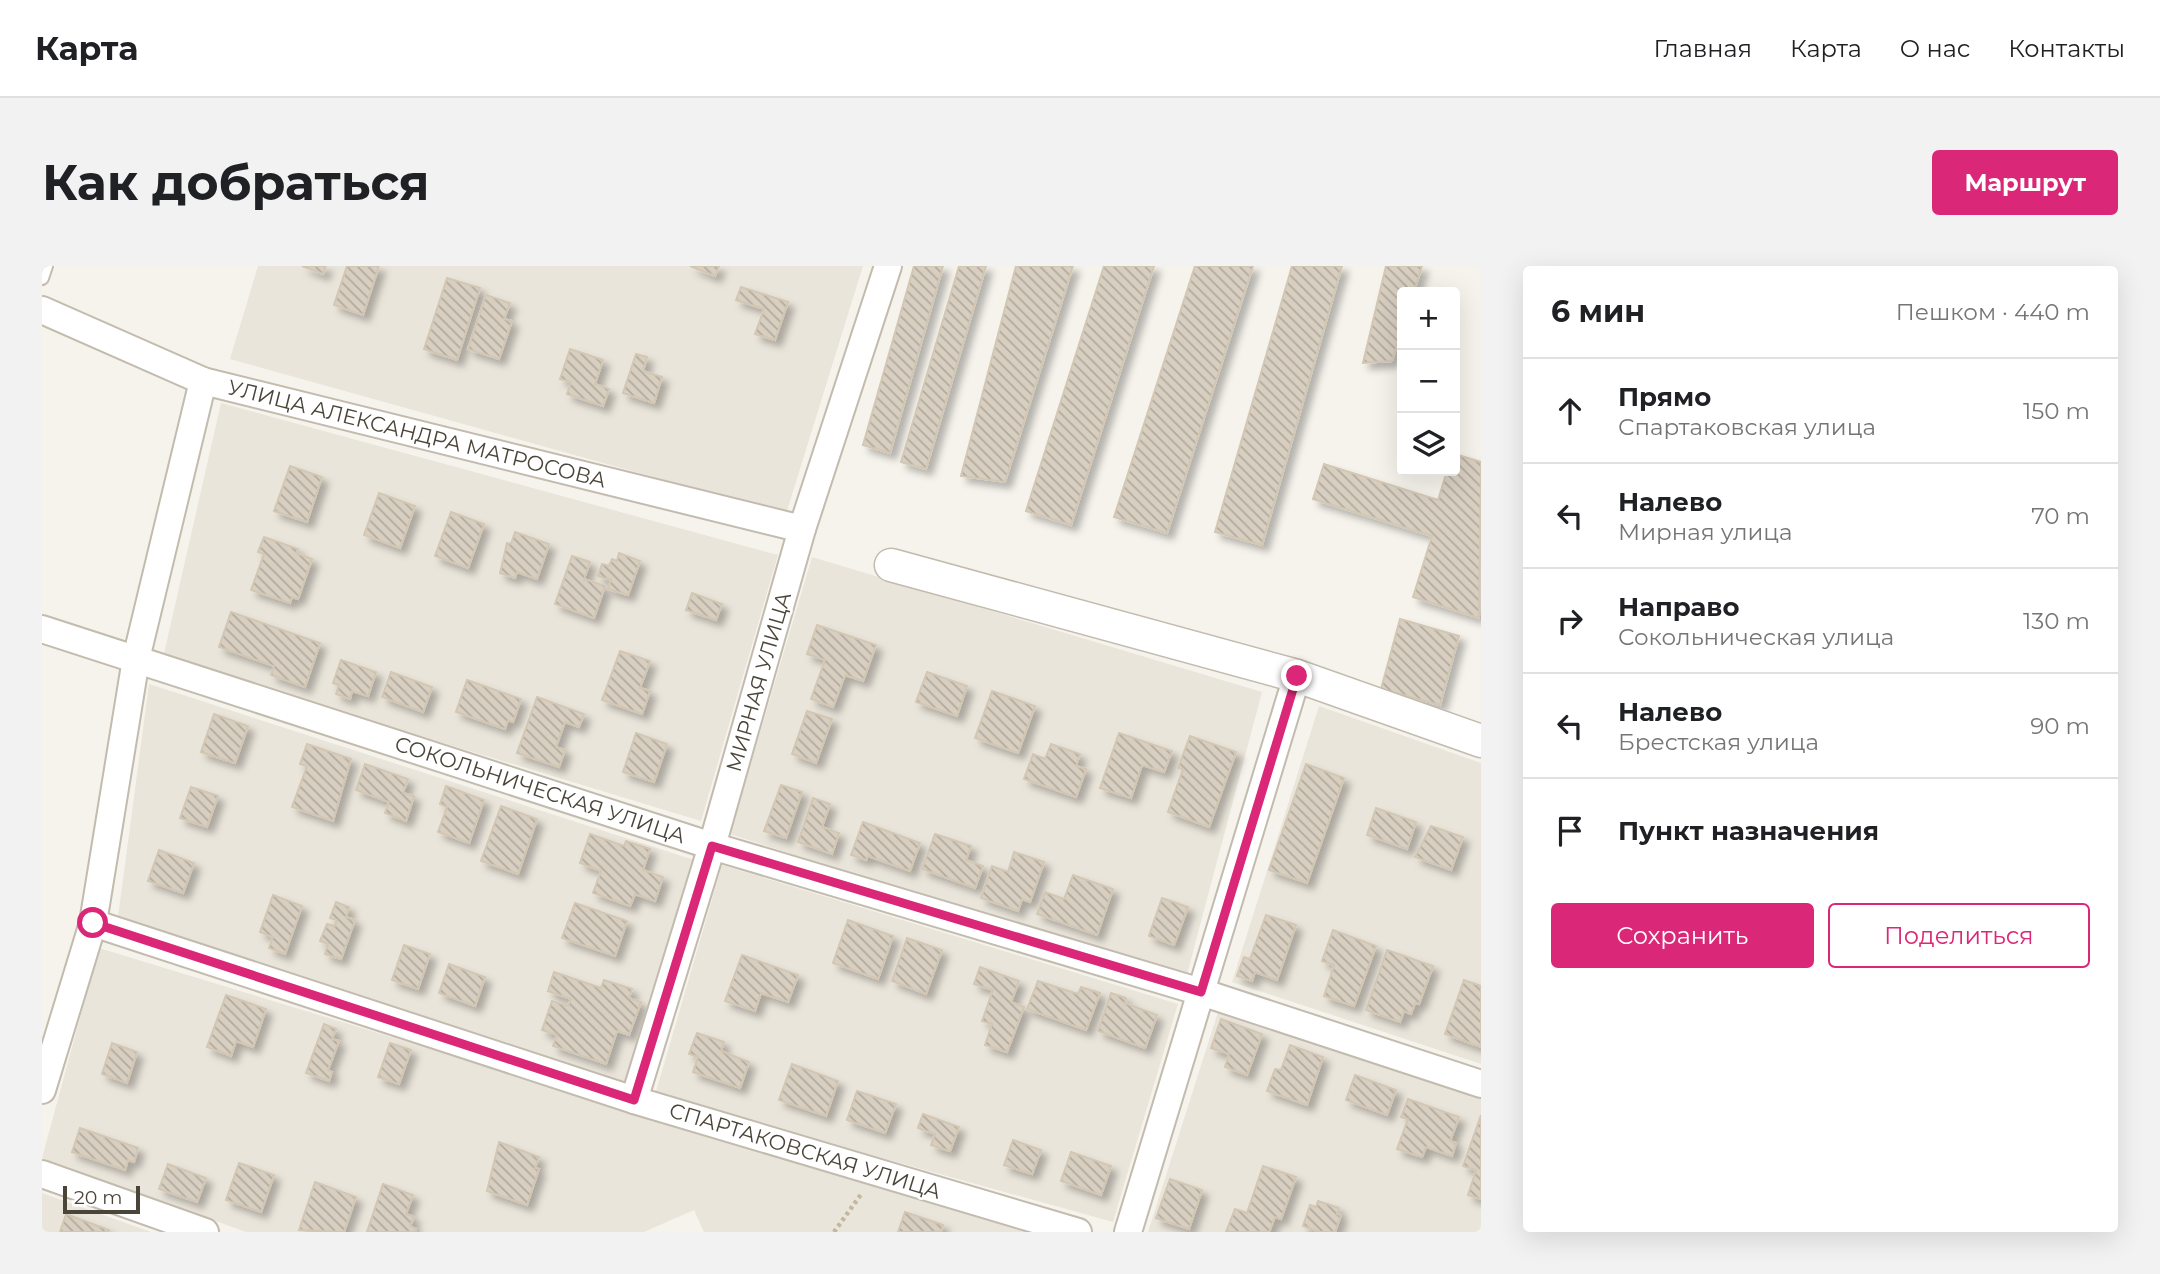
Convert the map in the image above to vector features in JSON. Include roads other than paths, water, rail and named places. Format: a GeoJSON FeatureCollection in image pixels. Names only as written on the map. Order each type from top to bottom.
{"type":"FeatureCollection","features":[{"type":"Feature","properties":{"kind":"street","name":"МИРНАЯ УЛИЦА"},"geometry":{"type":"LineString","coordinates":[[634,1100],[712,846],[803,530],[888,266]]}},
{"type":"Feature","properties":{"kind":"street","name":"УЛИЦА АЛЕКСАНДРА МАТРОСОВА"},"geometry":{"type":"LineString","coordinates":[[42,310],[203,381],[803,530]]}},
{"type":"Feature","properties":{"kind":"street"},"geometry":{"type":"LineString","coordinates":[[42,1090],[93,923],[136,659],[203,381]]}},
{"type":"Feature","properties":{"kind":"street"},"geometry":{"type":"LineString","coordinates":[[891,565],[1297,676],[1481,741]]}},
{"type":"Feature","properties":{"kind":"street","name":"СОКОЛЬНИЧЕСКАЯ УЛИЦА"},"geometry":{"type":"LineString","coordinates":[[42,629],[712,846],[1201,992],[1481,1084]]}},
{"type":"Feature","properties":{"kind":"street"},"geometry":{"type":"LineString","coordinates":[[1128,1232],[1297,676]]}},
{"type":"Feature","properties":{"kind":"street","name":"СПАРТАКОВСКАЯ УЛИЦА"},"geometry":{"type":"LineString","coordinates":[[93,923],[634,1100],[1078,1232]]}},
{"type":"Feature","properties":{"kind":"street"},"geometry":{"type":"LineString","coordinates":[[42,1174],[205,1232]]}},
{"type":"Feature","properties":{"kind":"lane"},"geometry":{"type":"LineString","coordinates":[[42,278],[46,266]]}}]}
